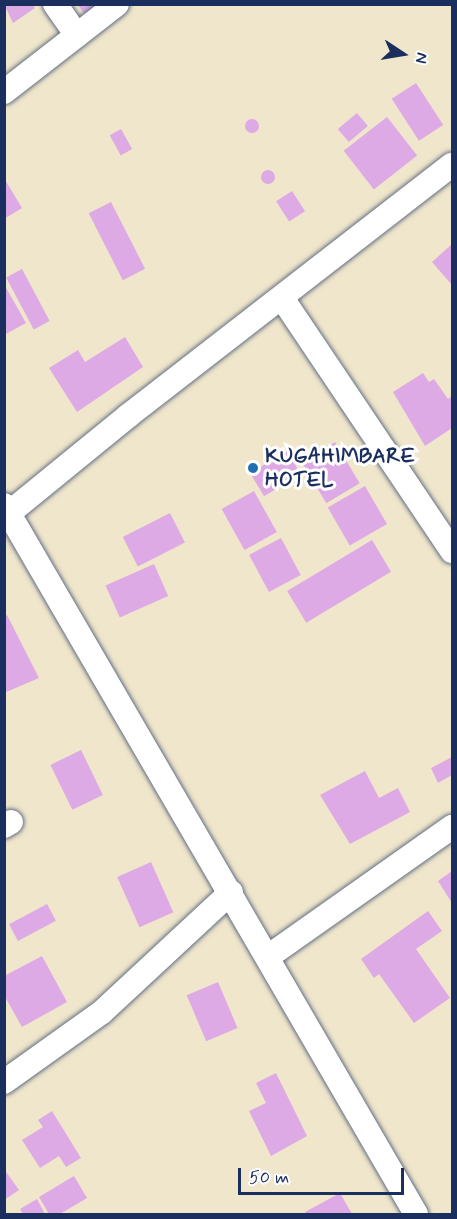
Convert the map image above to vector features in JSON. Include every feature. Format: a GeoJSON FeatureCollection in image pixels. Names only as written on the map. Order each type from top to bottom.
{"type":"FeatureCollection","features":[{"type":"Feature","properties":{"kind":"street"},"geometry":{"type":"LineString","coordinates":[[55,4],[77,35]]}},
{"type":"Feature","properties":{"kind":"street"},"geometry":{"type":"LineString","coordinates":[[4,92],[117,4]]}},
{"type":"Feature","properties":{"kind":"street"},"geometry":{"type":"LineString","coordinates":[[416,1215],[321,1055],[269,956],[7,509],[453,165]]}},
{"type":"Feature","properties":{"kind":"street"},"geometry":{"type":"LineString","coordinates":[[282,298],[453,551]]}},
{"type":"Feature","properties":{"kind":"street"},"geometry":{"type":"LineString","coordinates":[[269,956],[453,827]]}},
{"type":"Feature","properties":{"kind":"street"},"geometry":{"type":"LineString","coordinates":[[4,1082],[102,1012],[231,892]]}},
{"type":"Feature","properties":{"kind":"building"},"geometry":{"type":"Polygon","coordinates":[[[4,4],[32,4],[35,8],[13,23],[4,4]]]}},
{"type":"Feature","properties":{"kind":"building"},"geometry":{"type":"Polygon","coordinates":[[[77,4],[104,4],[87,17],[77,4]]]}},
{"type":"Feature","properties":{"kind":"building"},"geometry":{"type":"Polygon","coordinates":[[[416,83],[443,125],[419,141],[392,99],[416,83]]]}},
{"type":"Feature","properties":{"kind":"building"},"geometry":{"type":"Polygon","coordinates":[[[357,113],[368,126],[349,142],[338,129],[357,113]]]}},
{"type":"Feature","properties":{"kind":"building"},"geometry":{"type":"Polygon","coordinates":[[[387,117],[417,156],[374,189],[344,151],[387,117]]]}},
{"type":"Feature","properties":{"kind":"building"},"geometry":{"type":"Polygon","coordinates":[[[249,119],[255,119],[259,126],[255,133],[249,133],[245,129],[245,123],[249,119]]]}},
{"type":"Feature","properties":{"kind":"building"},"geometry":{"type":"Polygon","coordinates":[[[121,129],[132,149],[121,155],[110,135],[121,129]]]}},
{"type":"Feature","properties":{"kind":"building"},"geometry":{"type":"Polygon","coordinates":[[[268,170],[273,172],[275,177],[273,182],[268,184],[263,182],[261,177],[263,172],[268,170]]]}},
{"type":"Feature","properties":{"kind":"building"},"geometry":{"type":"Polygon","coordinates":[[[4,178],[22,208],[4,219],[4,178]]]}},
{"type":"Feature","properties":{"kind":"building"},"geometry":{"type":"Polygon","coordinates":[[[292,191],[305,211],[289,221],[276,201],[292,191]]]}},
{"type":"Feature","properties":{"kind":"building"},"geometry":{"type":"Polygon","coordinates":[[[111,202],[145,269],[123,280],[89,213],[111,202]]]}},
{"type":"Feature","properties":{"kind":"building"},"geometry":{"type":"Polygon","coordinates":[[[452,244],[452,285],[432,262],[452,244]]]}},
{"type":"Feature","properties":{"kind":"building"},"geometry":{"type":"Polygon","coordinates":[[[22,269],[50,321],[34,330],[6,277],[22,269]]]}},
{"type":"Feature","properties":{"kind":"building"},"geometry":{"type":"Polygon","coordinates":[[[4,284],[26,323],[4,335],[4,284]]]}},
{"type":"Feature","properties":{"kind":"building"},"geometry":{"type":"Polygon","coordinates":[[[125,337],[143,367],[77,412],[49,368],[78,350],[85,362],[125,337]]]}},
{"type":"Feature","properties":{"kind":"building"},"geometry":{"type":"Polygon","coordinates":[[[423,373],[429,382],[434,379],[448,399],[452,396],[452,428],[425,446],[393,392],[423,373]]]}},
{"type":"Feature","properties":{"kind":"building"},"geometry":{"type":"Polygon","coordinates":[[[335,442],[360,483],[326,503],[302,462],[335,442]]]}},
{"type":"Feature","properties":{"kind":"building"},"geometry":{"type":"Polygon","coordinates":[[[287,451],[301,474],[264,496],[250,473],[287,451]]]}},
{"type":"Feature","properties":{"kind":"building"},"geometry":{"type":"Polygon","coordinates":[[[365,486],[387,524],[350,546],[328,508],[365,486]]]}},
{"type":"Feature","properties":{"kind":"building"},"geometry":{"type":"Polygon","coordinates":[[[254,491],[277,532],[244,550],[222,509],[254,491]]]}},
{"type":"Feature","properties":{"kind":"building"},"geometry":{"type":"Polygon","coordinates":[[[170,513],[185,542],[138,566],[123,537],[170,513]]]}},
{"type":"Feature","properties":{"kind":"building"},"geometry":{"type":"Polygon","coordinates":[[[281,538],[301,575],[269,592],[249,555],[281,538]]]}},
{"type":"Feature","properties":{"kind":"building"},"geometry":{"type":"Polygon","coordinates":[[[372,540],[391,572],[306,623],[287,591],[372,540]]]}},
{"type":"Feature","properties":{"kind":"building"},"geometry":{"type":"Polygon","coordinates":[[[154,564],[168,596],[120,618],[106,586],[154,564]]]}},
{"type":"Feature","properties":{"kind":"building"},"geometry":{"type":"Polygon","coordinates":[[[7,615],[39,678],[4,693],[4,617],[7,615]]]}},
{"type":"Feature","properties":{"kind":"building"},"geometry":{"type":"Polygon","coordinates":[[[81,750],[103,795],[72,810],[50,765],[81,750]]]}},
{"type":"Feature","properties":{"kind":"building"},"geometry":{"type":"Polygon","coordinates":[[[452,757],[452,775],[438,783],[431,768],[452,757]]]}},
{"type":"Feature","properties":{"kind":"building"},"geometry":{"type":"Polygon","coordinates":[[[365,771],[379,798],[398,788],[410,812],[350,844],[320,795],[365,771]]]}},
{"type":"Feature","properties":{"kind":"building"},"geometry":{"type":"Polygon","coordinates":[[[151,862],[173,912],[140,927],[117,877],[151,862]]]}},
{"type":"Feature","properties":{"kind":"building"},"geometry":{"type":"Polygon","coordinates":[[[452,871],[452,903],[438,881],[452,871]]]}},
{"type":"Feature","properties":{"kind":"building"},"geometry":{"type":"Polygon","coordinates":[[[47,904],[56,921],[18,941],[9,924],[47,904]]]}},
{"type":"Feature","properties":{"kind":"building"},"geometry":{"type":"Polygon","coordinates":[[[428,911],[442,931],[416,949],[450,998],[414,1023],[379,974],[374,978],[361,959],[428,911]]]}},
{"type":"Feature","properties":{"kind":"building"},"geometry":{"type":"Polygon","coordinates":[[[42,956],[67,1002],[22,1027],[4,995],[4,976],[42,956]]]}},
{"type":"Feature","properties":{"kind":"building"},"geometry":{"type":"Polygon","coordinates":[[[218,982],[238,1028],[206,1041],[187,995],[218,982]]]}},
{"type":"Feature","properties":{"kind":"building"},"geometry":{"type":"Polygon","coordinates":[[[276,1073],[307,1136],[271,1156],[249,1111],[266,1103],[256,1083],[276,1073]]]}},
{"type":"Feature","properties":{"kind":"building"},"geometry":{"type":"Polygon","coordinates":[[[52,1111],[81,1158],[66,1167],[59,1156],[40,1168],[22,1140],[43,1127],[38,1120],[52,1111]]]}},
{"type":"Feature","properties":{"kind":"building"},"geometry":{"type":"Polygon","coordinates":[[[4,1169],[19,1190],[4,1200],[4,1169]]]}},
{"type":"Feature","properties":{"kind":"building"},"geometry":{"type":"Polygon","coordinates":[[[74,1176],[87,1198],[60,1214],[49,1214],[39,1197],[74,1176]]]}},
{"type":"Feature","properties":{"kind":"building"},"geometry":{"type":"Polygon","coordinates":[[[340,1193],[352,1214],[306,1214],[305,1212],[340,1193]]]}},
{"type":"Feature","properties":{"kind":"building"},"geometry":{"type":"Polygon","coordinates":[[[37,1199],[45,1214],[23,1214],[20,1209],[37,1199]]]}},
{"type":"Feature","properties":{"kind":"place","name":"KUGAHIMBARE HOTEL"},"geometry":{"type":"Point","coordinates":[253,468]}}]}
